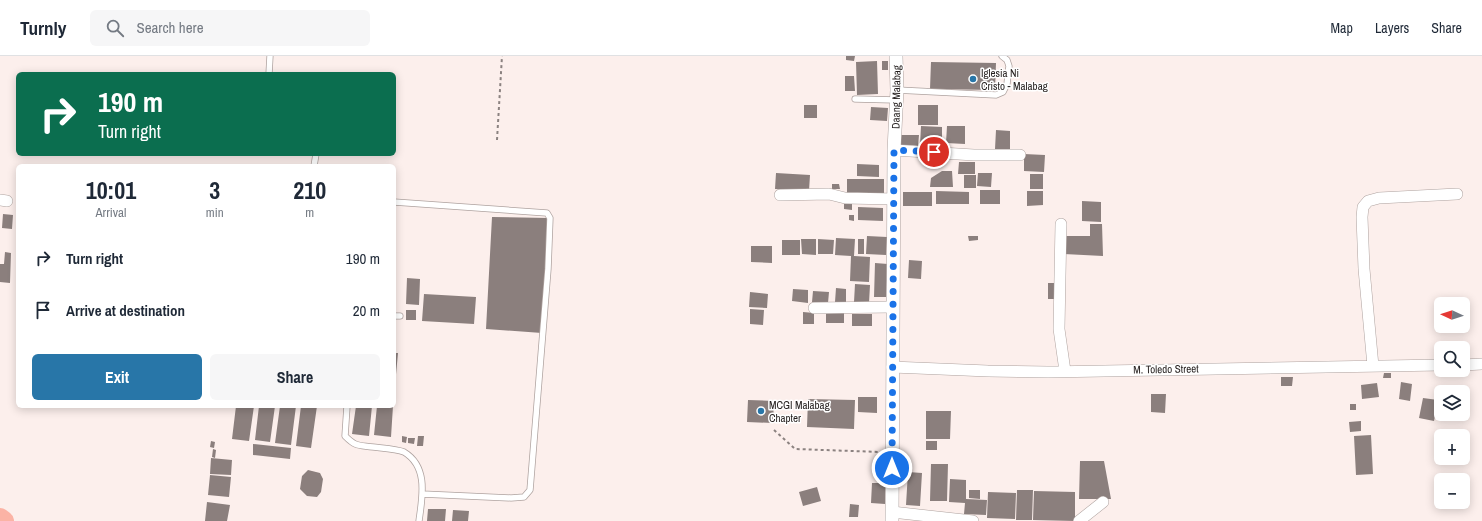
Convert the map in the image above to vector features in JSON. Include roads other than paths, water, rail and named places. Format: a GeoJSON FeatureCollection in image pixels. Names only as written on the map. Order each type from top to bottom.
{"type":"FeatureCollection","features":[{"type":"Feature","properties":{"kind":"street","name":"Daang Malabag"},"geometry":{"type":"LineString","coordinates":[[892,517],[892,307],[894,150],[897,95],[896,56]]}},
{"type":"Feature","properties":{"kind":"street"},"geometry":{"type":"LineString","coordinates":[[894,150],[1020,155]]}},
{"type":"Feature","properties":{"kind":"street"},"geometry":{"type":"LineString","coordinates":[[780,195],[829,194],[845,198],[894,199]]}},
{"type":"Feature","properties":{"kind":"street"},"geometry":{"type":"LineString","coordinates":[[1373,366],[1364,269],[1363,207],[1368,201],[1379,198],[1457,194]]}},
{"type":"Feature","properties":{"kind":"street"},"geometry":{"type":"LineString","coordinates":[[1061,224],[1059,329],[1066,371]]}},
{"type":"Feature","properties":{"kind":"street"},"geometry":{"type":"LineString","coordinates":[[814,308],[892,307]]}},
{"type":"Feature","properties":{"kind":"street"},"geometry":{"type":"LineString","coordinates":[[1470,365],[1482,364]]}},
{"type":"Feature","properties":{"kind":"street","name":"M. Toledo Street"},"geometry":{"type":"LineString","coordinates":[[892,367],[988,372],[1434,365]]}},
{"type":"Feature","properties":{"kind":"street"},"geometry":{"type":"LineString","coordinates":[[1079,521],[1103,502]]}},
{"type":"Feature","properties":{"kind":"street"},"geometry":{"type":"LineString","coordinates":[[892,517],[973,521]]}},
{"type":"Feature","properties":{"kind":"lane"},"geometry":{"type":"LineString","coordinates":[[269,72],[270,56]]}},
{"type":"Feature","properties":{"kind":"lane"},"geometry":{"type":"LineString","coordinates":[[855,98],[897,95],[996,95],[1003,92],[1007,84],[1009,66],[1007,60],[1002,56]]}},
{"type":"Feature","properties":{"kind":"lane"},"geometry":{"type":"LineString","coordinates":[[396,202],[547,213],[550,218],[548,269],[530,490],[524,497],[511,498],[422,494]]}},
{"type":"Feature","properties":{"kind":"lane"},"geometry":{"type":"LineString","coordinates":[[347,408],[345,436],[354,445],[403,452],[413,460],[419,469],[422,483],[419,521]]}},
{"type":"Feature","properties":{"kind":"waterway"},"geometry":{"type":"LineString","coordinates":[[0,518],[4,521]]}},
{"type":"Feature","properties":{"kind":"place","name":"Iglesia Ni Cristo - Malabag"},"geometry":{"type":"Point","coordinates":[973,79]}},
{"type":"Feature","properties":{"kind":"place","name":"MCGI Malabag Chapter"},"geometry":{"type":"Point","coordinates":[761,411]}}]}
